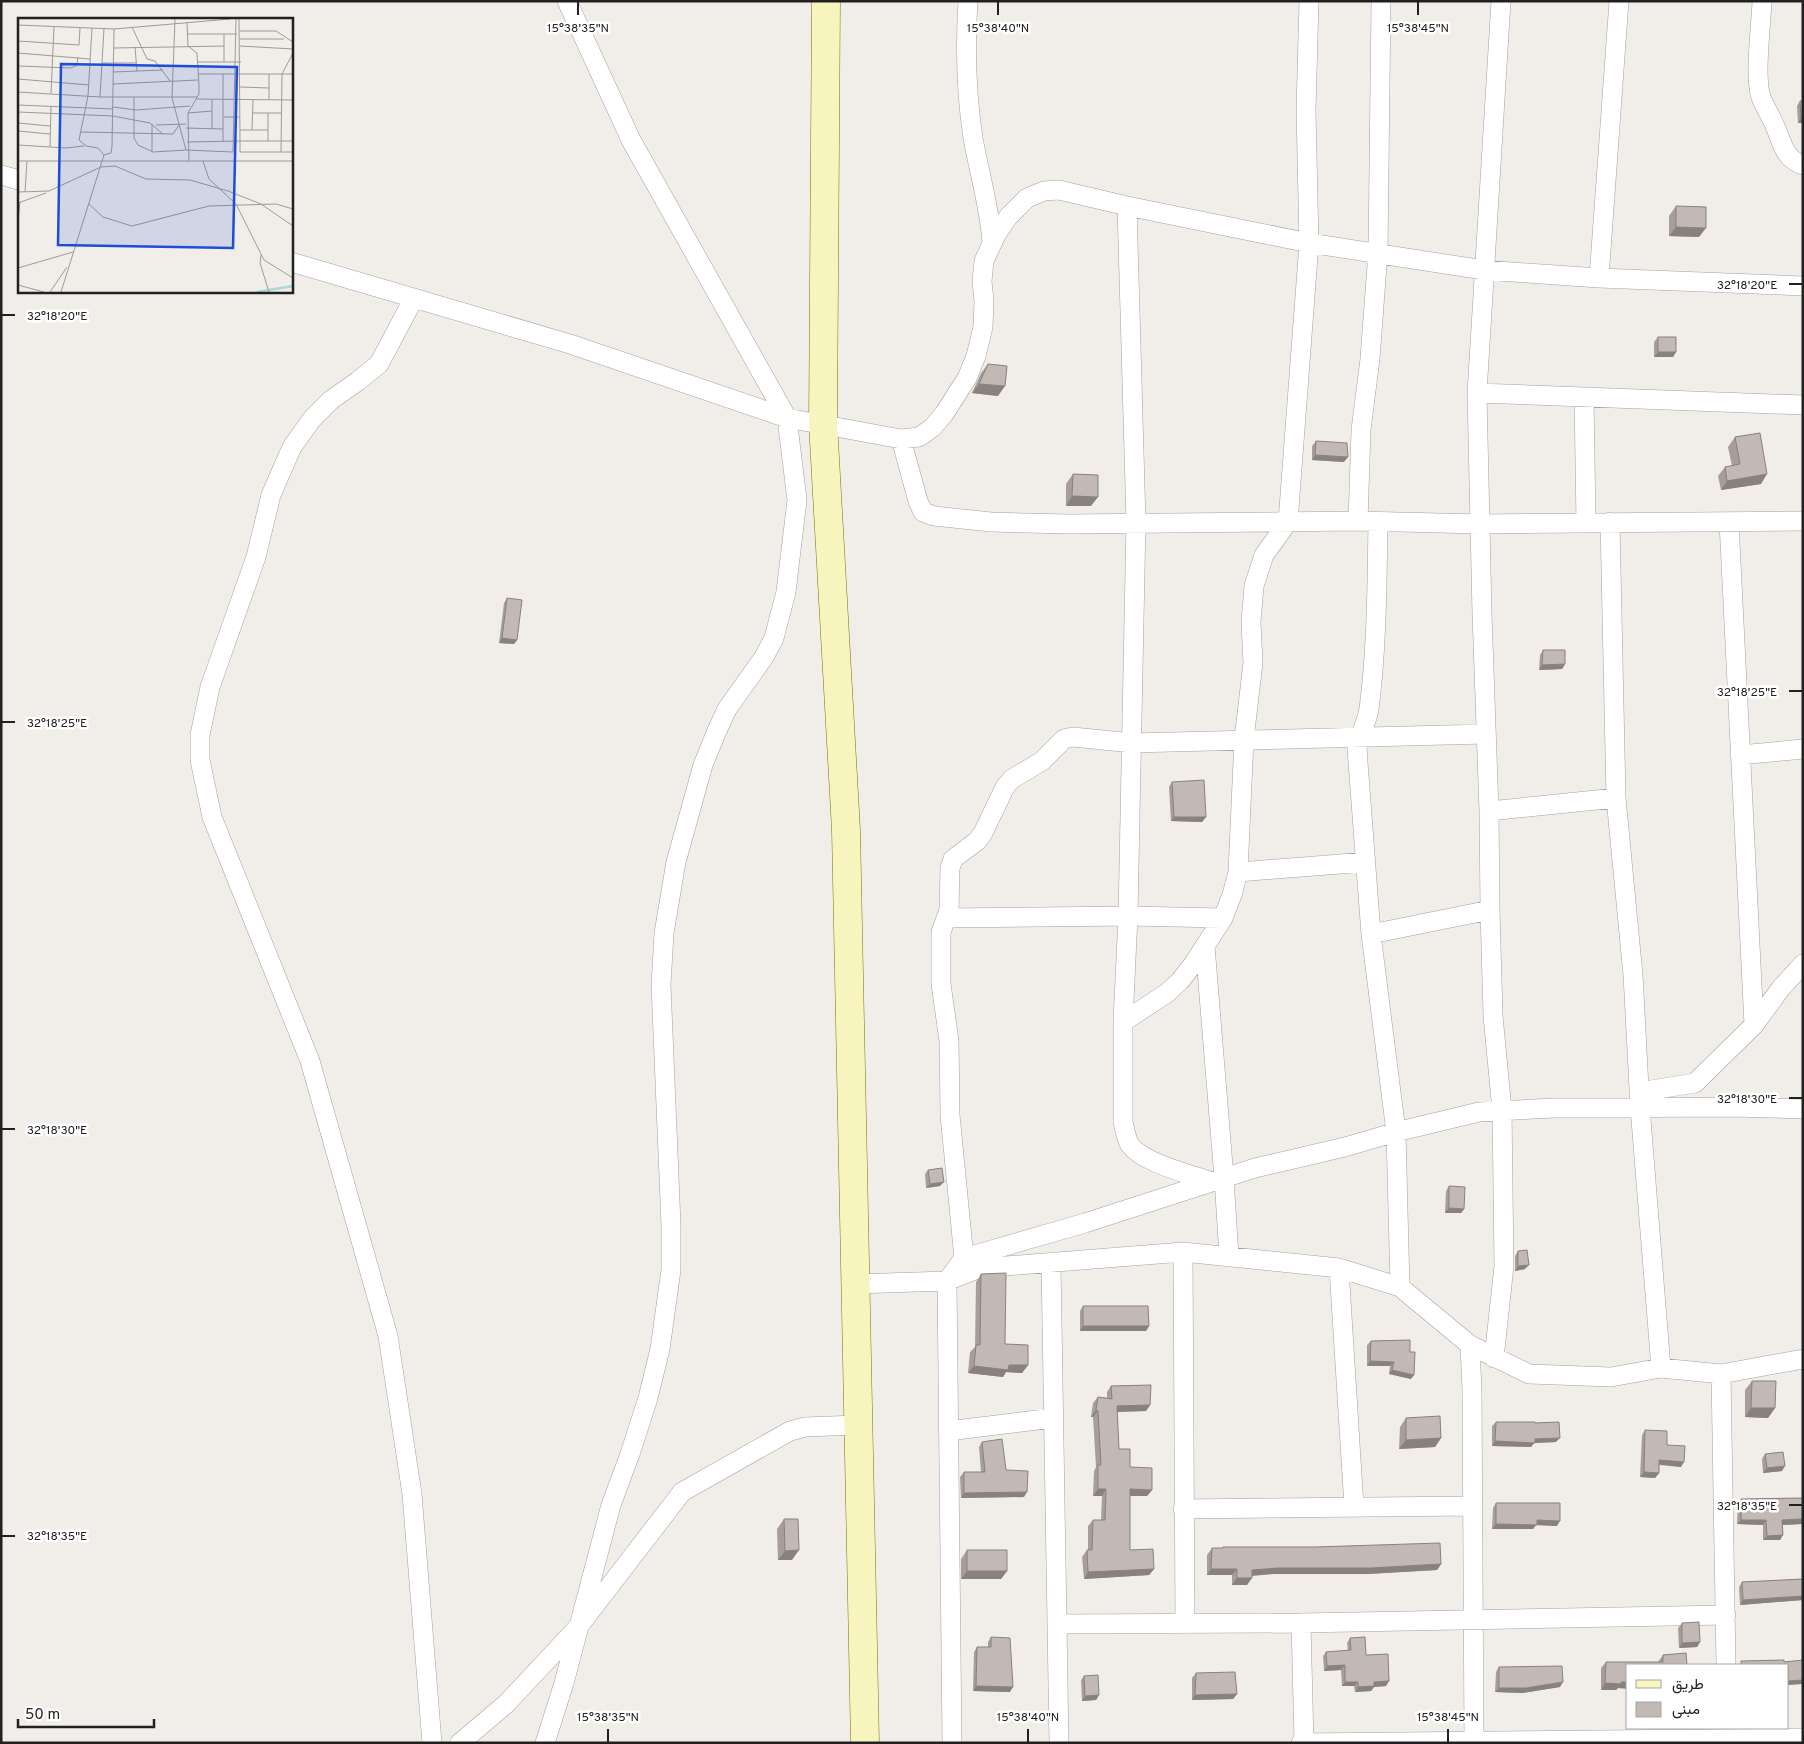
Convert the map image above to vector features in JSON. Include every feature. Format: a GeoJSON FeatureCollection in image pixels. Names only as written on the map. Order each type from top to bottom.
{"type":"FeatureCollection","features":[{"type":"Feature","properties":{"kind":"main road"},"geometry":{"type":"LineString","coordinates":[[826,1],[823,423],[846,830],[865,1743]]}},
{"type":"Feature","properties":{"kind":"street"},"geometry":{"type":"LineString","coordinates":[[545,1743],[564,1683],[610,1505],[630,1454],[648,1398],[660,1349],[671,1270],[671,1225],[661,985],[664,932],[676,862],[703,764],[727,709],[764,657],[774,638],[786,592],[797,500],[787,418],[632,140],[567,1]]}},
{"type":"Feature","properties":{"kind":"street"},"geometry":{"type":"LineString","coordinates":[[968,1],[965,61],[968,101],[979,173],[991,219],[992,243]]}},
{"type":"Feature","properties":{"kind":"street"},"geometry":{"type":"LineString","coordinates":[[1123,1022],[1166,993],[1180,981],[1194,963],[1223,918],[1238,872],[1244,739],[1253,663],[1251,622],[1254,586],[1264,555],[1288,522],[1308,243],[1306,111],[1309,1]]}},
{"type":"Feature","properties":{"kind":"street"},"geometry":{"type":"LineString","coordinates":[[1358,521],[1361,430],[1370,359],[1378,252],[1381,1]]}},
{"type":"Feature","properties":{"kind":"street"},"geometry":{"type":"LineString","coordinates":[[1494,1358],[1504,1266],[1502,1110],[1493,1016],[1477,393],[1501,1]]}},
{"type":"Feature","properties":{"kind":"street"},"geometry":{"type":"LineString","coordinates":[[1600,278],[1619,1]]}},
{"type":"Feature","properties":{"kind":"street"},"geometry":{"type":"LineString","coordinates":[[1762,1],[1760,95],[1790,159],[1803,165]]}},
{"type":"Feature","properties":{"kind":"street"},"geometry":{"type":"LineString","coordinates":[[1,175],[18,180]]}},
{"type":"Feature","properties":{"kind":"street"},"geometry":{"type":"LineString","coordinates":[[292,262],[570,344],[787,418],[823,423],[901,439],[918,437],[932,428],[944,414],[967,378],[976,356],[983,326],[984,301],[982,280],[984,261],[992,243],[1008,217],[1028,198],[1044,191],[1059,190],[1308,243],[1378,252],[1484,270],[1600,278],[1803,286]]}},
{"type":"Feature","properties":{"kind":"street"},"geometry":{"type":"LineString","coordinates":[[1127,206],[1136,522],[1128,916],[1123,1022],[1123,1122],[1126,1138],[1131,1146],[1144,1158],[1218,1180]]}},
{"type":"Feature","properties":{"kind":"street"},"geometry":{"type":"LineString","coordinates":[[414,298],[379,364],[331,400],[312,419],[292,447],[271,496],[256,557],[210,687],[200,735],[200,760],[212,817],[310,1061],[388,1336],[412,1494],[432,1743]]}},
{"type":"Feature","properties":{"kind":"street"},"geometry":{"type":"LineString","coordinates":[[1477,393],[1803,405]]}},
{"type":"Feature","properties":{"kind":"street"},"geometry":{"type":"LineString","coordinates":[[1584,397],[1586,523]]}},
{"type":"Feature","properties":{"kind":"street"},"geometry":{"type":"LineString","coordinates":[[901,439],[923,512],[934,516],[991,522],[1069,524],[1358,521],[1480,524],[1803,521]]}},
{"type":"Feature","properties":{"kind":"street"},"geometry":{"type":"LineString","coordinates":[[1378,522],[1376,629],[1370,702],[1357,749],[1371,934],[1396,1132],[1400,1287]]}},
{"type":"Feature","properties":{"kind":"street"},"geometry":{"type":"LineString","coordinates":[[1610,522],[1616,798],[1632,975],[1639,1100],[1661,1368]]}},
{"type":"Feature","properties":{"kind":"street"},"geometry":{"type":"LineString","coordinates":[[1729,522],[1754,1025]]}},
{"type":"Feature","properties":{"kind":"street"},"geometry":{"type":"LineString","coordinates":[[964,1258],[950,1115],[949,1041],[941,984],[941,932],[949,910],[950,868],[953,859],[977,841],[984,833],[1005,787],[1012,779],[1042,761],[1064,739],[1072,737],[1132,743],[1486,734]]}},
{"type":"Feature","properties":{"kind":"street"},"geometry":{"type":"LineString","coordinates":[[1740,755],[1803,749]]}},
{"type":"Feature","properties":{"kind":"street"},"geometry":{"type":"LineString","coordinates":[[1489,811],[1616,798]]}},
{"type":"Feature","properties":{"kind":"street"},"geometry":{"type":"LineString","coordinates":[[1238,872],[1366,862]]}},
{"type":"Feature","properties":{"kind":"street"},"geometry":{"type":"LineString","coordinates":[[1371,934],[1490,910]]}},
{"type":"Feature","properties":{"kind":"street"},"geometry":{"type":"LineString","coordinates":[[946,918],[1128,916],[1223,918]]}},
{"type":"Feature","properties":{"kind":"street"},"geometry":{"type":"LineString","coordinates":[[1205,946],[1218,1180],[1229,1257]]}},
{"type":"Feature","properties":{"kind":"street"},"geometry":{"type":"LineString","coordinates":[[1639,1100],[1695,1083],[1754,1025],[1781,988],[1803,964]]}},
{"type":"Feature","properties":{"kind":"street"},"geometry":{"type":"LineString","coordinates":[[952,1743],[947,1281],[964,1258],[1085,1223],[1256,1168],[1480,1112],[1639,1100],[1803,1109]]}},
{"type":"Feature","properties":{"kind":"street"},"geometry":{"type":"LineString","coordinates":[[855,1284],[947,1281],[980,1268],[1184,1252],[1339,1268],[1400,1287],[1470,1345],[1529,1374],[1611,1378],[1661,1368],[1721,1374],[1803,1359]]}},
{"type":"Feature","properties":{"kind":"street"},"geometry":{"type":"LineString","coordinates":[[1184,1252],[1183,1509],[1185,1624]]}},
{"type":"Feature","properties":{"kind":"street"},"geometry":{"type":"LineString","coordinates":[[1051,1263],[1059,1743]]}},
{"type":"Feature","properties":{"kind":"street"},"geometry":{"type":"LineString","coordinates":[[1339,1268],[1354,1507]]}},
{"type":"Feature","properties":{"kind":"street"},"geometry":{"type":"LineString","coordinates":[[1470,1345],[1472,1390],[1474,1742]]}},
{"type":"Feature","properties":{"kind":"street"},"geometry":{"type":"LineString","coordinates":[[1721,1374],[1726,1664]]}},
{"type":"Feature","properties":{"kind":"street"},"geometry":{"type":"LineString","coordinates":[[948,1431],[1053,1418]]}},
{"type":"Feature","properties":{"kind":"street"},"geometry":{"type":"LineString","coordinates":[[460,1743],[506,1704],[579,1626],[682,1492],[790,1431],[805,1427],[858,1425]]}},
{"type":"Feature","properties":{"kind":"street"},"geometry":{"type":"LineString","coordinates":[[1183,1509],[1472,1506]]}},
{"type":"Feature","properties":{"kind":"street"},"geometry":{"type":"LineString","coordinates":[[1057,1624],[1301,1624],[1726,1615]]}},
{"type":"Feature","properties":{"kind":"street"},"geometry":{"type":"LineString","coordinates":[[1301,1624],[1302,1743],[1726,1737],[1803,1738]]}},
{"type":"Feature","properties":{"kind":"building"},"geometry":{"type":"Polygon","coordinates":[[[1800,101],[1803,101],[1803,118],[1801,118],[1800,101]]]}},
{"type":"Feature","properties":{"kind":"building"},"geometry":{"type":"Polygon","coordinates":[[[1676,206],[1706,207],[1706,228],[1676,227],[1676,206]]]}},
{"type":"Feature","properties":{"kind":"building"},"geometry":{"type":"Polygon","coordinates":[[[1658,337],[1676,337],[1676,352],[1658,352],[1658,337]]]}},
{"type":"Feature","properties":{"kind":"building"},"geometry":{"type":"Polygon","coordinates":[[[988,364],[1007,366],[1005,386],[979,384],[988,364]]]}},
{"type":"Feature","properties":{"kind":"building"},"geometry":{"type":"Polygon","coordinates":[[[1760,433],[1767,474],[1727,481],[1725,467],[1740,464],[1735,437],[1760,433]]]}},
{"type":"Feature","properties":{"kind":"building"},"geometry":{"type":"Polygon","coordinates":[[[1316,441],[1347,443],[1348,457],[1315,455],[1316,441]]]}},
{"type":"Feature","properties":{"kind":"building"},"geometry":{"type":"Polygon","coordinates":[[[1073,474],[1098,475],[1098,497],[1072,496],[1073,474]]]}},
{"type":"Feature","properties":{"kind":"building"},"geometry":{"type":"Polygon","coordinates":[[[507,598],[522,600],[517,640],[502,638],[507,598]]]}},
{"type":"Feature","properties":{"kind":"building"},"geometry":{"type":"Polygon","coordinates":[[[1543,650],[1565,650],[1565,664],[1542,665],[1543,650]]]}},
{"type":"Feature","properties":{"kind":"building"},"geometry":{"type":"Polygon","coordinates":[[[1204,780],[1206,817],[1174,817],[1172,782],[1204,780]]]}},
{"type":"Feature","properties":{"kind":"building"},"geometry":{"type":"Polygon","coordinates":[[[942,1168],[944,1182],[930,1184],[928,1170],[942,1168]]]}},
{"type":"Feature","properties":{"kind":"building"},"geometry":{"type":"Polygon","coordinates":[[[1449,1186],[1465,1187],[1464,1209],[1449,1208],[1449,1186]]]}},
{"type":"Feature","properties":{"kind":"building"},"geometry":{"type":"Polygon","coordinates":[[[1527,1250],[1529,1265],[1518,1266],[1518,1251],[1527,1250]]]}},
{"type":"Feature","properties":{"kind":"building"},"geometry":{"type":"Polygon","coordinates":[[[1006,1273],[1005,1344],[1028,1345],[1028,1365],[1009,1365],[1008,1370],[974,1366],[976,1345],[980,1345],[981,1274],[1006,1273]]]}},
{"type":"Feature","properties":{"kind":"building"},"geometry":{"type":"Polygon","coordinates":[[[1083,1306],[1148,1306],[1149,1326],[1083,1326],[1083,1306]]]}},
{"type":"Feature","properties":{"kind":"building"},"geometry":{"type":"Polygon","coordinates":[[[1410,1340],[1410,1352],[1415,1352],[1414,1375],[1392,1370],[1394,1362],[1370,1361],[1371,1341],[1410,1340]]]}},
{"type":"Feature","properties":{"kind":"building"},"geometry":{"type":"Polygon","coordinates":[[[1752,1381],[1776,1381],[1775,1408],[1751,1408],[1752,1381]]]}},
{"type":"Feature","properties":{"kind":"building"},"geometry":{"type":"Polygon","coordinates":[[[1151,1385],[1150,1405],[1117,1406],[1119,1449],[1130,1449],[1130,1467],[1152,1468],[1152,1490],[1130,1489],[1130,1550],[1153,1549],[1154,1569],[1088,1572],[1087,1550],[1092,1550],[1093,1520],[1105,1520],[1106,1489],[1098,1489],[1098,1465],[1101,1465],[1098,1411],[1096,1410],[1098,1397],[1112,1399],[1111,1386],[1151,1385]]]}},
{"type":"Feature","properties":{"kind":"building"},"geometry":{"type":"Polygon","coordinates":[[[1440,1416],[1441,1438],[1406,1440],[1406,1418],[1440,1416]]]}},
{"type":"Feature","properties":{"kind":"building"},"geometry":{"type":"Polygon","coordinates":[[[1496,1422],[1559,1422],[1560,1438],[1535,1439],[1535,1443],[1495,1441],[1496,1422]]]}},
{"type":"Feature","properties":{"kind":"building"},"geometry":{"type":"Polygon","coordinates":[[[1645,1430],[1667,1431],[1667,1445],[1685,1446],[1684,1462],[1659,1460],[1659,1473],[1644,1472],[1645,1430]]]}},
{"type":"Feature","properties":{"kind":"building"},"geometry":{"type":"Polygon","coordinates":[[[1002,1439],[1006,1470],[1028,1471],[1027,1492],[964,1493],[964,1472],[985,1472],[982,1442],[1002,1439]]]}},
{"type":"Feature","properties":{"kind":"building"},"geometry":{"type":"Polygon","coordinates":[[[1783,1452],[1785,1466],[1767,1468],[1765,1454],[1783,1452]]]}},
{"type":"Feature","properties":{"kind":"building"},"geometry":{"type":"Polygon","coordinates":[[[1803,1498],[1803,1519],[1782,1520],[1783,1535],[1767,1536],[1766,1520],[1741,1520],[1741,1499],[1803,1498]]]}},
{"type":"Feature","properties":{"kind":"building"},"geometry":{"type":"Polygon","coordinates":[[[1496,1503],[1560,1503],[1560,1521],[1537,1520],[1537,1525],[1496,1524],[1496,1503]]]}},
{"type":"Feature","properties":{"kind":"building"},"geometry":{"type":"Polygon","coordinates":[[[784,1519],[798,1519],[799,1550],[785,1551],[784,1519]]]}},
{"type":"Feature","properties":{"kind":"building"},"geometry":{"type":"Polygon","coordinates":[[[1440,1543],[1441,1564],[1371,1568],[1278,1568],[1252,1570],[1252,1578],[1237,1578],[1237,1569],[1211,1569],[1212,1548],[1440,1543]]]}},
{"type":"Feature","properties":{"kind":"building"},"geometry":{"type":"Polygon","coordinates":[[[967,1550],[1007,1550],[1007,1571],[967,1571],[967,1550]]]}},
{"type":"Feature","properties":{"kind":"building"},"geometry":{"type":"Polygon","coordinates":[[[1803,1579],[1803,1596],[1743,1600],[1742,1582],[1803,1579]]]}},
{"type":"Feature","properties":{"kind":"building"},"geometry":{"type":"Polygon","coordinates":[[[1699,1622],[1700,1642],[1682,1643],[1682,1623],[1699,1622]]]}},
{"type":"Feature","properties":{"kind":"building"},"geometry":{"type":"Polygon","coordinates":[[[991,1637],[1010,1638],[1013,1687],[976,1686],[977,1647],[991,1647],[991,1637]]]}},
{"type":"Feature","properties":{"kind":"building"},"geometry":{"type":"Polygon","coordinates":[[[1365,1637],[1366,1655],[1388,1654],[1389,1681],[1374,1682],[1374,1686],[1358,1687],[1358,1682],[1345,1682],[1345,1665],[1327,1666],[1326,1652],[1351,1650],[1350,1638],[1365,1637]]]}},
{"type":"Feature","properties":{"kind":"building"},"geometry":{"type":"Polygon","coordinates":[[[1686,1653],[1687,1664],[1626,1664],[1626,1682],[1621,1682],[1621,1684],[1605,1683],[1606,1662],[1663,1662],[1663,1655],[1686,1653]]]}},
{"type":"Feature","properties":{"kind":"building"},"geometry":{"type":"Polygon","coordinates":[[[1784,1660],[1784,1662],[1803,1660],[1803,1680],[1789,1681],[1789,1664],[1741,1664],[1741,1661],[1784,1660]]]}},
{"type":"Feature","properties":{"kind":"building"},"geometry":{"type":"Polygon","coordinates":[[[1562,1666],[1563,1682],[1526,1688],[1499,1688],[1499,1667],[1562,1666]]]}},
{"type":"Feature","properties":{"kind":"building"},"geometry":{"type":"Polygon","coordinates":[[[1235,1672],[1237,1694],[1195,1695],[1196,1673],[1235,1672]]]}},
{"type":"Feature","properties":{"kind":"building"},"geometry":{"type":"Polygon","coordinates":[[[1098,1675],[1099,1695],[1085,1696],[1084,1676],[1098,1675]]]}}]}
